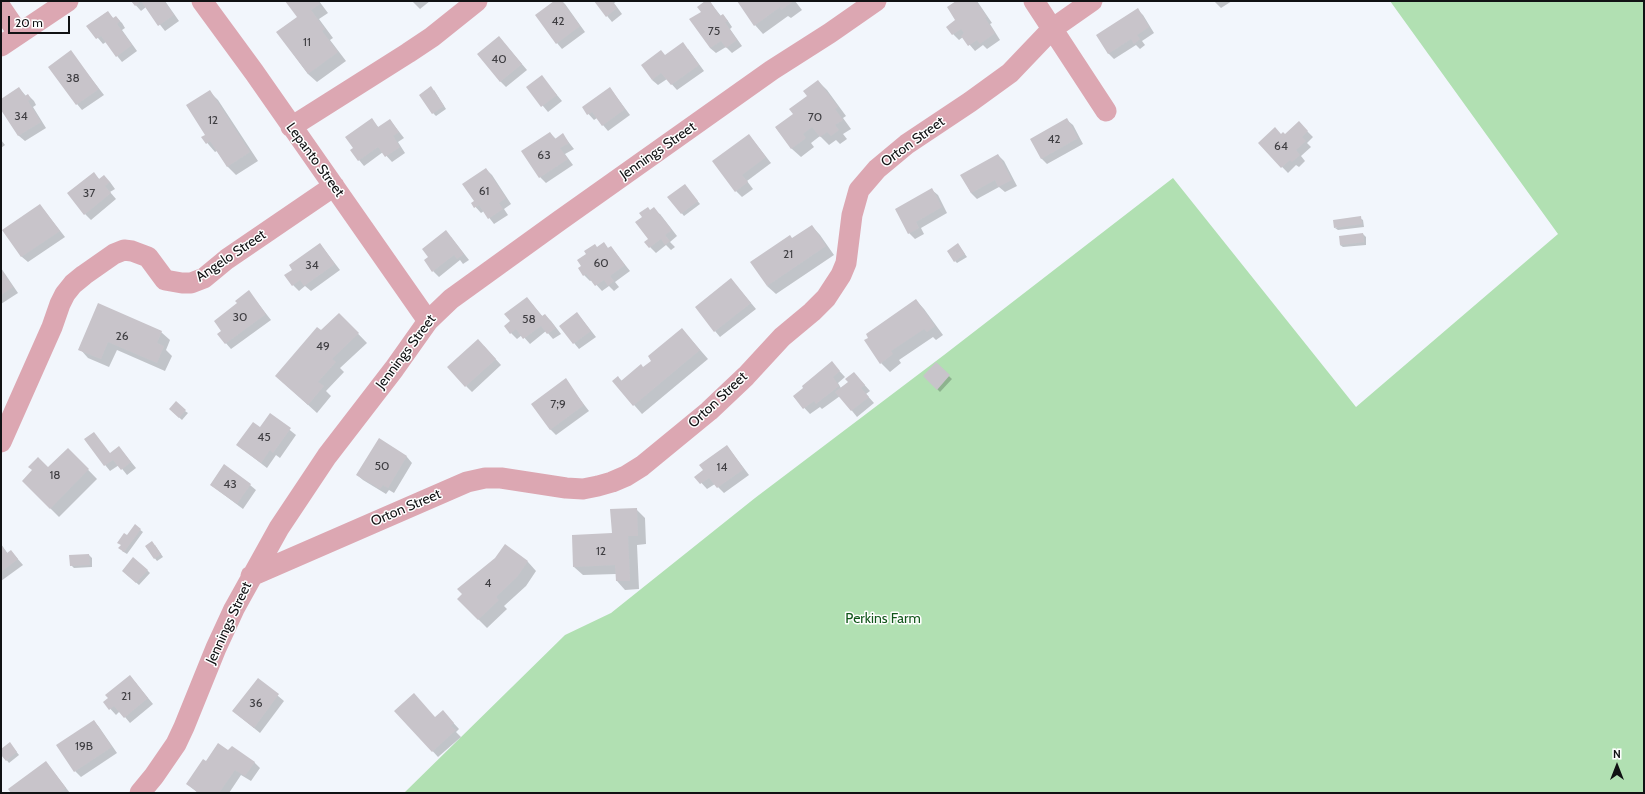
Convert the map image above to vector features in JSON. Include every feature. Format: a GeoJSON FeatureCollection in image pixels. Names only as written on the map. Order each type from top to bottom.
{"type":"FeatureCollection","features":[{"type":"Feature","properties":{"kind":"street"},"geometry":{"type":"LineString","coordinates":[[1,46],[18,33],[68,1]]}},
{"type":"Feature","properties":{"kind":"street","name":"Lepanto Street"},"geometry":{"type":"LineString","coordinates":[[202,1],[428,321]]}},
{"type":"Feature","properties":{"kind":"street"},"geometry":{"type":"LineString","coordinates":[[291,127],[432,37],[477,1]]}},
{"type":"Feature","properties":{"kind":"street","name":"Jennings Street"},"geometry":{"type":"LineString","coordinates":[[140,793],[176,744],[225,626],[251,576],[279,528],[314,474],[428,321],[451,299],[576,209],[772,70],[830,34],[876,1]]}},
{"type":"Feature","properties":{"kind":"street"},"geometry":{"type":"LineString","coordinates":[[1034,1],[1106,111]]}},
{"type":"Feature","properties":{"kind":"street","name":"Orton Street"},"geometry":{"type":"LineString","coordinates":[[251,576],[467,482],[485,478],[501,478],[566,488],[583,489],[612,482],[626,476],[642,466],[709,411],[746,376],[782,337],[826,298],[841,275],[846,263],[854,202],[866,179],[887,159],[907,144],[1010,73],[1052,29],[1092,1]]}},
{"type":"Feature","properties":{"kind":"street"},"geometry":{"type":"LineString","coordinates":[[1,8],[18,33]]}},
{"type":"Feature","properties":{"kind":"street","name":"Angelo Street"},"geometry":{"type":"LineString","coordinates":[[1,442],[52,326],[60,304],[65,294],[73,284],[84,275],[114,254],[124,250],[132,251],[148,257],[165,280],[182,283],[204,278],[227,260],[334,186]]}},
{"type":"Feature","properties":{"kind":"green space","name":"Perkins Farm"},"geometry":{"type":"Polygon","coordinates":[[[1390,1],[1644,1],[1644,793],[404,793],[565,635],[611,613],[755,498],[944,355],[1173,178],[1356,407],[1558,234],[1390,1]]]}},
{"type":"Feature","properties":{"kind":"building"},"geometry":{"type":"Polygon","coordinates":[[[131,1],[141,1],[135,6],[131,1]]]}},
{"type":"Feature","properties":{"kind":"building"},"geometry":{"type":"Polygon","coordinates":[[[141,1],[164,1],[174,15],[158,26],[141,1]]]}},
{"type":"Feature","properties":{"kind":"building"},"geometry":{"type":"Polygon","coordinates":[[[285,1],[318,1],[320,4],[311,10],[325,29],[322,31],[338,52],[308,74],[276,32],[297,17],[285,1]]]}},
{"type":"Feature","properties":{"kind":"building"},"geometry":{"type":"Polygon","coordinates":[[[554,1],[562,1],[580,26],[556,44],[535,15],[554,1]]]}},
{"type":"Feature","properties":{"kind":"building"},"geometry":{"type":"Polygon","coordinates":[[[594,1],[612,1],[617,8],[606,17],[594,1]]]}},
{"type":"Feature","properties":{"kind":"building"},"geometry":{"type":"Polygon","coordinates":[[[705,1],[710,1],[720,16],[723,14],[728,21],[725,22],[737,40],[726,48],[721,41],[710,48],[689,19],[701,12],[697,7],[705,1]]]}},
{"type":"Feature","properties":{"kind":"building"},"geometry":{"type":"Polygon","coordinates":[[[737,1],[794,1],[781,10],[780,7],[754,26],[737,1]]]}},
{"type":"Feature","properties":{"kind":"building"},"geometry":{"type":"Polygon","coordinates":[[[956,1],[976,1],[987,17],[985,18],[995,33],[980,44],[977,40],[968,46],[961,36],[964,33],[961,29],[952,35],[946,27],[955,20],[947,7],[956,1]]]}},
{"type":"Feature","properties":{"kind":"building"},"geometry":{"type":"Polygon","coordinates":[[[1138,8],[1149,27],[1137,35],[1140,39],[1134,44],[1131,39],[1108,54],[1096,35],[1138,8]]]}},
{"type":"Feature","properties":{"kind":"building"},"geometry":{"type":"Polygon","coordinates":[[[108,11],[113,18],[116,16],[120,21],[117,24],[132,45],[116,57],[101,36],[96,39],[86,26],[108,11]]]}},
{"type":"Feature","properties":{"kind":"building"},"geometry":{"type":"Polygon","coordinates":[[[499,36],[522,64],[500,82],[477,54],[499,36]]]}},
{"type":"Feature","properties":{"kind":"building"},"geometry":{"type":"Polygon","coordinates":[[[683,42],[699,65],[671,85],[661,73],[652,80],[641,65],[661,50],[665,55],[683,42]]]}},
{"type":"Feature","properties":{"kind":"building"},"geometry":{"type":"Polygon","coordinates":[[[71,50],[99,89],[76,105],[48,67],[71,50]]]}},
{"type":"Feature","properties":{"kind":"building"},"geometry":{"type":"Polygon","coordinates":[[[542,75],[557,95],[541,107],[526,87],[542,75]]]}},
{"type":"Feature","properties":{"kind":"building"},"geometry":{"type":"Polygon","coordinates":[[[818,80],[838,107],[835,109],[843,120],[835,125],[839,130],[831,136],[827,132],[820,137],[812,127],[803,134],[806,138],[791,149],[775,127],[793,114],[789,109],[807,96],[803,91],[818,80]]]}},
{"type":"Feature","properties":{"kind":"building"},"geometry":{"type":"Polygon","coordinates":[[[431,86],[444,106],[432,114],[419,95],[431,86]]]}},
{"type":"Feature","properties":{"kind":"building"},"geometry":{"type":"Polygon","coordinates":[[[19,87],[25,96],[28,94],[31,99],[28,101],[41,122],[18,136],[1,110],[1,99],[19,87]]]}},
{"type":"Feature","properties":{"kind":"building"},"geometry":{"type":"Polygon","coordinates":[[[610,87],[625,109],[602,126],[592,112],[587,115],[582,107],[610,87]]]}},
{"type":"Feature","properties":{"kind":"building"},"geometry":{"type":"Polygon","coordinates":[[[210,90],[250,152],[227,167],[210,141],[206,144],[201,137],[205,135],[186,105],[210,90]]]}},
{"type":"Feature","properties":{"kind":"building"},"geometry":{"type":"Polygon","coordinates":[[[372,118],[378,127],[390,119],[399,132],[393,136],[400,147],[385,157],[378,147],[358,161],[350,150],[353,148],[345,137],[372,118]]]}},
{"type":"Feature","properties":{"kind":"building"},"geometry":{"type":"Polygon","coordinates":[[[1067,118],[1078,138],[1041,159],[1030,139],[1067,118]]]}},
{"type":"Feature","properties":{"kind":"building"},"geometry":{"type":"Polygon","coordinates":[[[1299,121],[1308,131],[1302,137],[1306,141],[1296,150],[1300,155],[1292,162],[1290,160],[1281,168],[1258,143],[1275,127],[1281,134],[1283,132],[1285,134],[1299,121]]]}},
{"type":"Feature","properties":{"kind":"building"},"geometry":{"type":"Polygon","coordinates":[[[550,132],[555,139],[563,133],[569,143],[560,148],[568,159],[539,178],[521,151],[550,132]]]}},
{"type":"Feature","properties":{"kind":"building"},"geometry":{"type":"Polygon","coordinates":[[[749,134],[766,157],[742,175],[748,182],[735,192],[712,161],[749,134]]]}},
{"type":"Feature","properties":{"kind":"building"},"geometry":{"type":"Polygon","coordinates":[[[998,154],[1012,180],[998,187],[995,180],[971,193],[960,175],[998,154]]]}},
{"type":"Feature","properties":{"kind":"building"},"geometry":{"type":"Polygon","coordinates":[[[486,168],[506,198],[499,203],[503,209],[488,219],[479,205],[474,208],[471,203],[474,201],[462,184],[486,168]]]}},
{"type":"Feature","properties":{"kind":"building"},"geometry":{"type":"Polygon","coordinates":[[[94,172],[99,179],[104,175],[110,182],[105,186],[111,193],[84,215],[67,193],[94,172]]]}},
{"type":"Feature","properties":{"kind":"building"},"geometry":{"type":"Polygon","coordinates":[[[685,184],[698,201],[681,214],[667,197],[685,184]]]}},
{"type":"Feature","properties":{"kind":"building"},"geometry":{"type":"Polygon","coordinates":[[[932,188],[942,207],[916,222],[919,228],[908,234],[895,209],[932,188]]]}},
{"type":"Feature","properties":{"kind":"building"},"geometry":{"type":"Polygon","coordinates":[[[40,204],[60,231],[21,257],[2,230],[40,204]]]}},
{"type":"Feature","properties":{"kind":"building"},"geometry":{"type":"Polygon","coordinates":[[[648,207],[650,210],[654,207],[672,230],[665,235],[670,241],[665,245],[661,239],[649,248],[644,242],[648,239],[635,222],[642,217],[639,213],[648,207]]]}},
{"type":"Feature","properties":{"kind":"building"},"geometry":{"type":"Polygon","coordinates":[[[1361,216],[1362,224],[1334,228],[1333,220],[1361,216]]]}},
{"type":"Feature","properties":{"kind":"building"},"geometry":{"type":"Polygon","coordinates":[[[812,225],[826,246],[767,286],[750,262],[790,235],[792,238],[812,225]]]}},
{"type":"Feature","properties":{"kind":"building"},"geometry":{"type":"Polygon","coordinates":[[[446,230],[464,254],[457,259],[454,255],[432,272],[424,260],[428,257],[422,249],[446,230]]]}},
{"type":"Feature","properties":{"kind":"building"},"geometry":{"type":"Polygon","coordinates":[[[1363,233],[1364,242],[1340,245],[1339,236],[1363,233]]]}},
{"type":"Feature","properties":{"kind":"building"},"geometry":{"type":"Polygon","coordinates":[[[604,242],[608,248],[611,246],[625,265],[610,276],[614,281],[608,286],[604,280],[595,286],[586,274],[583,276],[578,268],[581,266],[577,260],[586,254],[584,251],[595,244],[597,247],[604,242]]]}},
{"type":"Feature","properties":{"kind":"building"},"geometry":{"type":"Polygon","coordinates":[[[320,243],[335,264],[304,286],[300,280],[292,286],[284,275],[292,270],[289,265],[320,243]]]}},
{"type":"Feature","properties":{"kind":"building"},"geometry":{"type":"Polygon","coordinates":[[[958,243],[965,254],[954,262],[947,251],[958,243]]]}},
{"type":"Feature","properties":{"kind":"building"},"geometry":{"type":"Polygon","coordinates":[[[1,269],[13,287],[1,295],[1,269]]]}},
{"type":"Feature","properties":{"kind":"building"},"geometry":{"type":"Polygon","coordinates":[[[731,278],[751,303],[714,332],[695,307],[731,278]]]}},
{"type":"Feature","properties":{"kind":"building"},"geometry":{"type":"Polygon","coordinates":[[[249,290],[266,314],[225,344],[217,334],[221,331],[214,321],[237,303],[235,301],[249,290]]]}},
{"type":"Feature","properties":{"kind":"building"},"geometry":{"type":"Polygon","coordinates":[[[527,297],[542,316],[545,314],[556,328],[547,334],[541,326],[523,339],[516,329],[510,334],[504,326],[510,321],[504,314],[527,297]]]}},
{"type":"Feature","properties":{"kind":"building"},"geometry":{"type":"Polygon","coordinates":[[[916,299],[935,326],[927,332],[924,329],[891,351],[893,354],[880,364],[864,340],[868,338],[866,334],[916,299]]]}},
{"type":"Feature","properties":{"kind":"building"},"geometry":{"type":"Polygon","coordinates":[[[98,303],[162,331],[157,343],[164,346],[157,363],[108,342],[101,359],[78,350],[98,303]]]}},
{"type":"Feature","properties":{"kind":"building"},"geometry":{"type":"Polygon","coordinates":[[[577,312],[591,331],[573,344],[559,326],[577,312]]]}},
{"type":"Feature","properties":{"kind":"building"},"geometry":{"type":"Polygon","coordinates":[[[339,313],[359,333],[332,359],[336,362],[318,382],[324,386],[308,405],[275,376],[317,327],[321,330],[339,313]]]}},
{"type":"Feature","properties":{"kind":"building"},"geometry":{"type":"Polygon","coordinates":[[[682,328],[700,350],[633,406],[612,381],[618,376],[621,381],[641,364],[643,367],[651,361],[648,356],[682,328]]]}},
{"type":"Feature","properties":{"kind":"building"},"geometry":{"type":"Polygon","coordinates":[[[478,339],[496,359],[465,387],[447,367],[478,339]]]}},
{"type":"Feature","properties":{"kind":"building"},"geometry":{"type":"Polygon","coordinates":[[[832,361],[840,371],[833,377],[839,386],[816,404],[814,401],[803,409],[793,396],[803,388],[802,386],[832,361]]]}},
{"type":"Feature","properties":{"kind":"building"},"geometry":{"type":"Polygon","coordinates":[[[936,362],[950,375],[937,390],[923,376],[936,362]]]}},
{"type":"Feature","properties":{"kind":"building"},"geometry":{"type":"Polygon","coordinates":[[[854,372],[865,385],[861,388],[869,397],[851,411],[835,392],[848,382],[845,379],[854,372]]]}},
{"type":"Feature","properties":{"kind":"building"},"geometry":{"type":"Polygon","coordinates":[[[566,378],[584,405],[550,430],[531,404],[566,378]]]}},
{"type":"Feature","properties":{"kind":"building"},"geometry":{"type":"Polygon","coordinates":[[[176,401],[186,410],[179,418],[169,409],[176,401]]]}},
{"type":"Feature","properties":{"kind":"building"},"geometry":{"type":"Polygon","coordinates":[[[270,413],[291,428],[273,453],[270,450],[261,463],[236,445],[253,422],[260,427],[270,413]]]}},
{"type":"Feature","properties":{"kind":"building"},"geometry":{"type":"Polygon","coordinates":[[[94,432],[110,453],[119,446],[131,462],[121,470],[113,460],[104,466],[84,439],[94,432]]]}},
{"type":"Feature","properties":{"kind":"building"},"geometry":{"type":"Polygon","coordinates":[[[379,438],[407,456],[388,488],[383,485],[380,489],[356,475],[379,438]]]}},
{"type":"Feature","properties":{"kind":"building"},"geometry":{"type":"Polygon","coordinates":[[[727,445],[744,469],[717,488],[709,478],[700,484],[694,477],[703,470],[699,465],[727,445]]]}},
{"type":"Feature","properties":{"kind":"building"},"geometry":{"type":"Polygon","coordinates":[[[68,448],[89,469],[50,509],[22,481],[32,470],[28,467],[38,457],[48,467],[68,448]]]}},
{"type":"Feature","properties":{"kind":"building"},"geometry":{"type":"Polygon","coordinates":[[[224,464],[251,484],[237,504],[210,485],[224,464]]]}},
{"type":"Feature","properties":{"kind":"building"},"geometry":{"type":"Polygon","coordinates":[[[637,508],[638,536],[628,536],[630,581],[616,581],[615,565],[573,567],[572,535],[612,533],[610,509],[637,508]]]}},
{"type":"Feature","properties":{"kind":"building"},"geometry":{"type":"Polygon","coordinates":[[[135,524],[141,529],[124,552],[118,548],[121,545],[117,543],[124,533],[127,535],[135,524]]]}},
{"type":"Feature","properties":{"kind":"building"},"geometry":{"type":"Polygon","coordinates":[[[152,541],[161,554],[154,559],[145,546],[152,541]]]}},
{"type":"Feature","properties":{"kind":"building"},"geometry":{"type":"Polygon","coordinates":[[[505,544],[528,561],[517,577],[496,597],[499,600],[478,620],[457,599],[462,594],[457,589],[495,558],[505,544]]]}},
{"type":"Feature","properties":{"kind":"building"},"geometry":{"type":"Polygon","coordinates":[[[1,545],[7,553],[11,550],[18,559],[1,572],[1,545]]]}},
{"type":"Feature","properties":{"kind":"building"},"geometry":{"type":"Polygon","coordinates":[[[89,554],[90,565],[70,566],[69,555],[89,554]]]}},
{"type":"Feature","properties":{"kind":"building"},"geometry":{"type":"Polygon","coordinates":[[[133,557],[148,570],[136,583],[122,571],[133,557]]]}},
{"type":"Feature","properties":{"kind":"building"},"geometry":{"type":"Polygon","coordinates":[[[130,675],[148,698],[124,718],[114,706],[109,710],[103,702],[108,698],[105,695],[130,675]]]}},
{"type":"Feature","properties":{"kind":"building"},"geometry":{"type":"Polygon","coordinates":[[[258,678],[279,694],[254,728],[232,711],[258,678]]]}},
{"type":"Feature","properties":{"kind":"building"},"geometry":{"type":"Polygon","coordinates":[[[414,693],[435,717],[443,710],[454,723],[451,726],[456,730],[432,752],[394,711],[414,693]]]}},
{"type":"Feature","properties":{"kind":"building"},"geometry":{"type":"Polygon","coordinates":[[[94,720],[112,747],[74,772],[56,745],[94,720]]]}},
{"type":"Feature","properties":{"kind":"building"},"geometry":{"type":"Polygon","coordinates":[[[10,742],[17,752],[6,761],[1,755],[1,749],[10,742]]]}},
{"type":"Feature","properties":{"kind":"building"},"geometry":{"type":"Polygon","coordinates":[[[218,743],[228,750],[232,746],[255,762],[245,776],[235,770],[219,793],[199,793],[186,784],[203,759],[206,761],[218,743]]]}},
{"type":"Feature","properties":{"kind":"building"},"geometry":{"type":"Polygon","coordinates":[[[46,761],[66,788],[59,793],[11,793],[8,789],[46,761]]]}}]}
